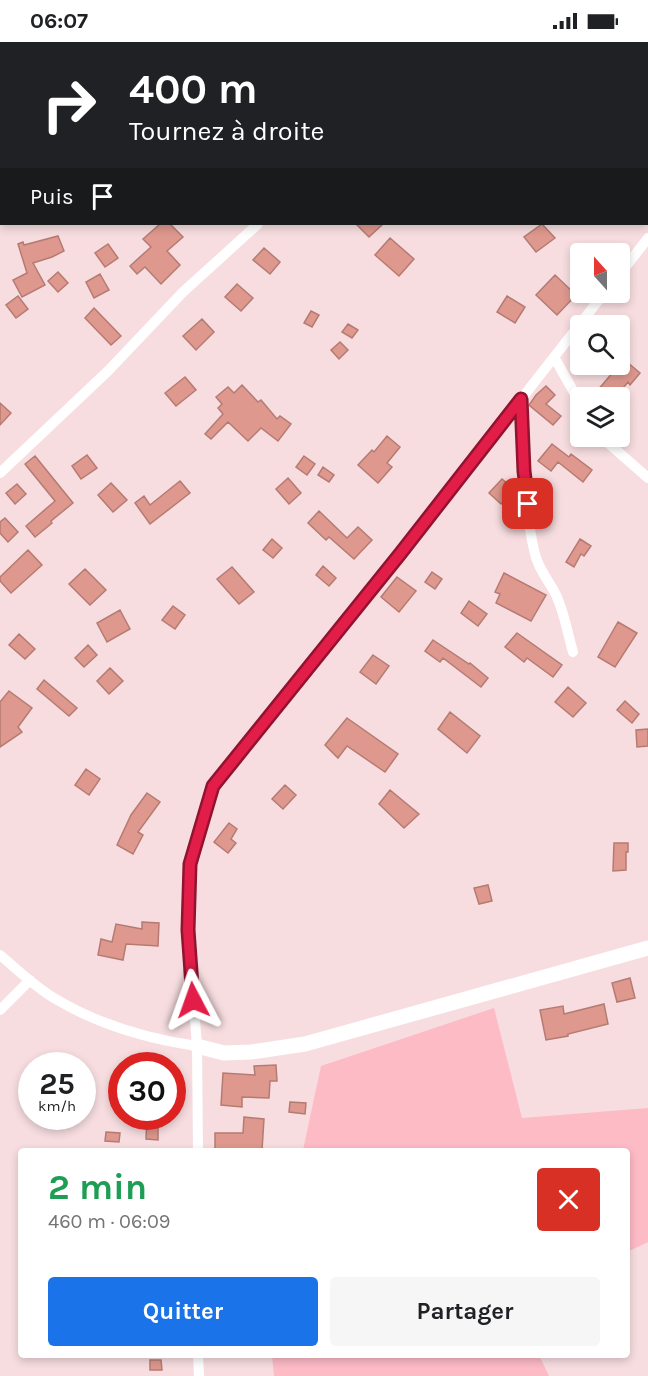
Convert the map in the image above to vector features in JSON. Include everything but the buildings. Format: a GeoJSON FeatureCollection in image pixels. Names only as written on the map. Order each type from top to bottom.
{"type":"FeatureCollection","features":[{"type":"Feature","properties":{"kind":"street"},"geometry":{"type":"LineString","coordinates":[[0,474],[108,371],[183,292],[257,225]]}},
{"type":"Feature","properties":{"kind":"street"},"geometry":{"type":"LineString","coordinates":[[630,261],[648,238]]}},
{"type":"Feature","properties":{"kind":"street"},"geometry":{"type":"LineString","coordinates":[[198,1148],[197,1046],[188,930],[190,864],[213,786],[408,545],[596,303]]}},
{"type":"Feature","properties":{"kind":"street"},"geometry":{"type":"LineString","coordinates":[[554,357],[571,387]]}},
{"type":"Feature","properties":{"kind":"street"},"geometry":{"type":"LineString","coordinates":[[521,399],[524,471],[534,551],[542,574],[554,591],[573,652]]}},
{"type":"Feature","properties":{"kind":"street"},"geometry":{"type":"LineString","coordinates":[[613,447],[648,478]]}},
{"type":"Feature","properties":{"kind":"street"},"geometry":{"type":"LineString","coordinates":[[0,955],[53,998],[107,1023],[167,1042],[224,1053],[251,1052],[305,1044],[648,948]]}},
{"type":"Feature","properties":{"kind":"street"},"geometry":{"type":"LineString","coordinates":[[0,1010],[30,980]]}},
{"type":"Feature","properties":{"kind":"street"},"geometry":{"type":"LineString","coordinates":[[198,1358],[198,1376]]}},
{"type":"Feature","properties":{"kind":"shaded area"},"geometry":{"type":"Polygon","coordinates":[[[494,1008],[522,1118],[648,1108],[648,1242],[630,1251],[630,1148],[303,1148],[321,1066],[494,1008]]]}},
{"type":"Feature","properties":{"kind":"shaded area"},"geometry":{"type":"Polygon","coordinates":[[[272,1358],[540,1358],[549,1376],[274,1376],[272,1358]]]}},
{"type":"Feature","properties":{"kind":"route"},"geometry":{"type":"LineString","coordinates":[[193,1000],[188,930],[190,864],[213,786],[400,554],[521,399],[528,504]]}}]}
